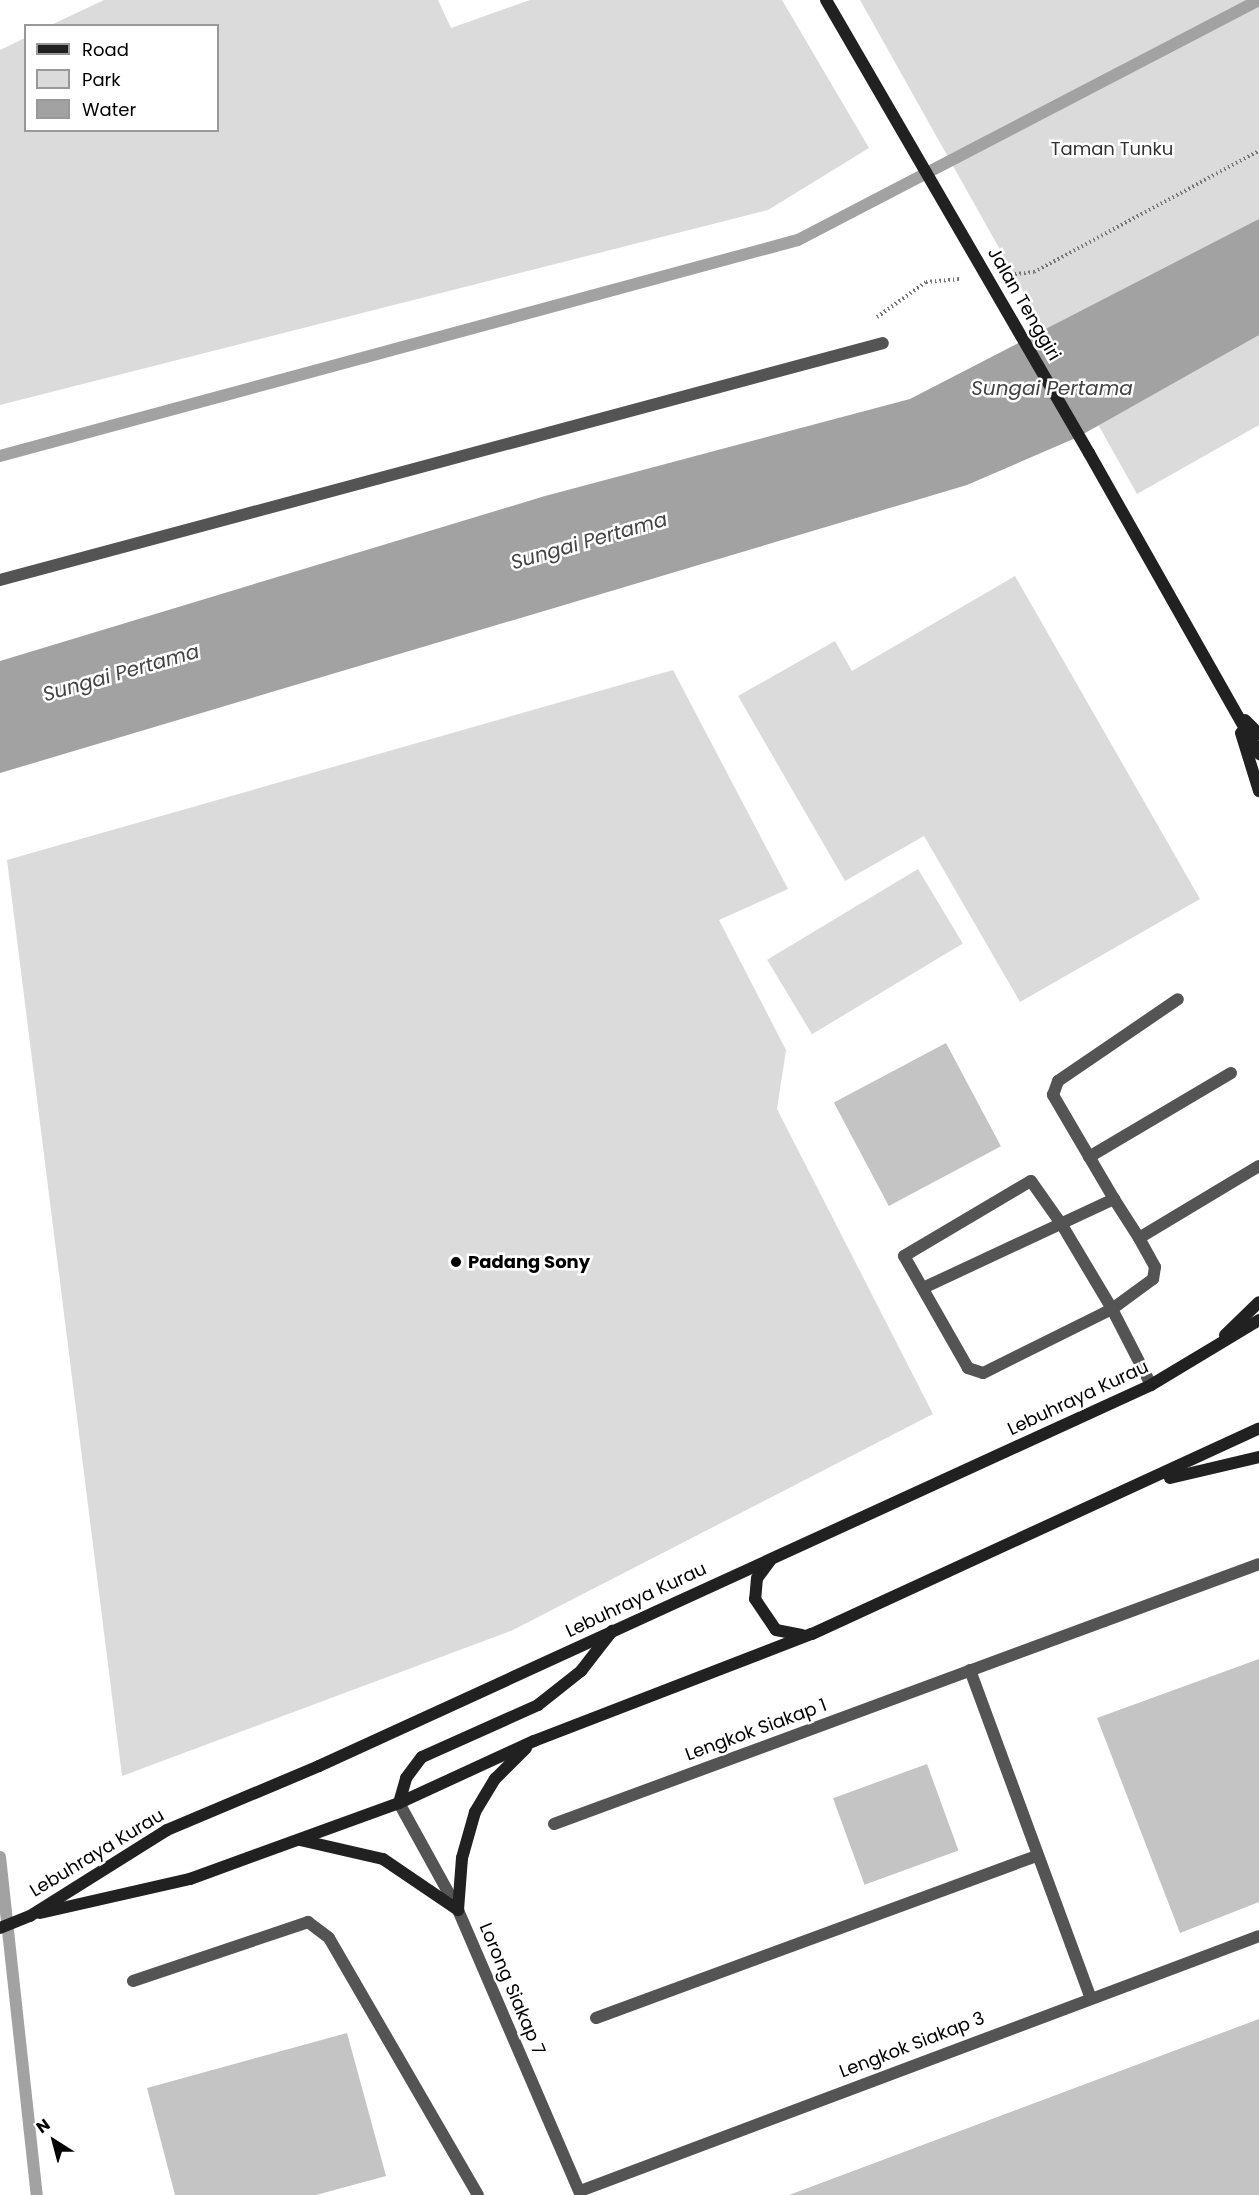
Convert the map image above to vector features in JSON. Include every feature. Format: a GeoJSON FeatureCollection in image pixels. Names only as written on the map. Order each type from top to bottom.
{"type":"FeatureCollection","features":[{"type":"Feature","properties":{"kind":"street","name":"Jalan Tenggiri"},"geometry":{"type":"LineString","coordinates":[[826,0],[1089,453],[1259,754]]}},
{"type":"Feature","properties":{"kind":"street"},"geometry":{"type":"LineString","coordinates":[[0,580],[883,343]]}},
{"type":"Feature","properties":{"kind":"street"},"geometry":{"type":"LineString","coordinates":[[1234,709],[1259,734]]}},
{"type":"Feature","properties":{"kind":"street"},"geometry":{"type":"LineString","coordinates":[[1234,709],[1259,791]]}},
{"type":"Feature","properties":{"kind":"street"},"geometry":{"type":"LineString","coordinates":[[1151,1385],[1112,1309],[1062,1225],[1031,1181],[904,1256],[968,1368],[983,1373],[1112,1309],[1153,1279],[1155,1267],[1053,1095],[1058,1081],[1178,999]]}},
{"type":"Feature","properties":{"kind":"street"},"geometry":{"type":"LineString","coordinates":[[1089,1157],[1231,1073]]}},
{"type":"Feature","properties":{"kind":"street"},"geometry":{"type":"LineString","coordinates":[[1139,1238],[1259,1166]]}},
{"type":"Feature","properties":{"kind":"street"},"geometry":{"type":"LineString","coordinates":[[923,1288],[1114,1199]]}},
{"type":"Feature","properties":{"kind":"street"},"geometry":{"type":"LineString","coordinates":[[1207,1352],[1259,1302]]}},
{"type":"Feature","properties":{"kind":"street","name":"Lebuhraya Kurau"},"geometry":{"type":"LineString","coordinates":[[0,1928],[29,1916],[167,1830],[319,1766],[1151,1385],[1259,1320]]}},
{"type":"Feature","properties":{"kind":"street","name":"Lebuhraya Kurau"},"geometry":{"type":"LineString","coordinates":[[29,1916],[190,1879],[399,1803],[534,1741],[812,1634],[1149,1483],[1259,1428]]}},
{"type":"Feature","properties":{"kind":"street"},"geometry":{"type":"LineString","coordinates":[[1149,1483],[1259,1457]]}},
{"type":"Feature","properties":{"kind":"street"},"geometry":{"type":"LineString","coordinates":[[778,1554],[757,1578],[755,1599],[776,1630],[792,1636],[812,1634]]}},
{"type":"Feature","properties":{"kind":"street","name":"Lengkok Siakap 1"},"geometry":{"type":"LineString","coordinates":[[554,1824],[1259,1563]]}},
{"type":"Feature","properties":{"kind":"street"},"geometry":{"type":"LineString","coordinates":[[399,1803],[406,1778],[422,1757],[538,1705],[581,1671],[613,1630]]}},
{"type":"Feature","properties":{"kind":"street"},"geometry":{"type":"LineString","coordinates":[[970,1670],[1036,1856],[1090,1996]]}},
{"type":"Feature","properties":{"kind":"street"},"geometry":{"type":"LineString","coordinates":[[298,1840],[383,1859],[458,1910],[462,1857],[475,1812],[495,1779],[534,1741]]}},
{"type":"Feature","properties":{"kind":"street","name":"Lorong Siakap 7"},"geometry":{"type":"LineString","coordinates":[[399,1803],[458,1910],[580,2193]]}},
{"type":"Feature","properties":{"kind":"street"},"geometry":{"type":"LineString","coordinates":[[596,2019],[1036,1856]]}},
{"type":"Feature","properties":{"kind":"street"},"geometry":{"type":"LineString","coordinates":[[133,1981],[308,1923],[329,1938],[478,2195]]}},
{"type":"Feature","properties":{"kind":"street","name":"Lengkok Siakap 3"},"geometry":{"type":"LineString","coordinates":[[580,2193],[1090,1996],[1259,1936]]}},
{"type":"Feature","properties":{"kind":"path"},"geometry":{"type":"LineString","coordinates":[[1002,275],[1034,272],[1259,152]]}},
{"type":"Feature","properties":{"kind":"path"},"geometry":{"type":"LineString","coordinates":[[874,320],[926,282],[969,278]]}},
{"type":"Feature","properties":{"kind":"green space"},"geometry":{"type":"Polygon","coordinates":[[[104,0],[438,0],[451,28],[530,0],[782,0],[869,148],[768,210],[0,405],[0,50],[24,38],[24,132],[219,132],[219,24],[53,24],[104,0]]]}},
{"type":"Feature","properties":{"kind":"green space","name":"Taman Tunku"},"geometry":{"type":"Polygon","coordinates":[[[860,0],[1259,0],[1259,425],[1137,494],[860,0]]]}},
{"type":"Feature","properties":{"kind":"green space"},"geometry":{"type":"Polygon","coordinates":[[[1015,576],[1200,899],[1020,1002],[924,836],[845,881],[738,696],[835,641],[852,671],[1015,576]]]}},
{"type":"Feature","properties":{"kind":"green space","name":"Padang Sony"},"geometry":{"type":"Polygon","coordinates":[[[673,670],[788,889],[719,920],[786,1050],[777,1109],[933,1414],[511,1631],[122,1776],[7,860],[673,670]]]}},
{"type":"Feature","properties":{"kind":"green space"},"geometry":{"type":"Polygon","coordinates":[[[918,869],[963,944],[812,1034],[767,960],[918,869]]]}},
{"type":"Feature","properties":{"kind":"water","name":"Sungai Pertama"},"geometry":{"type":"Polygon","coordinates":[[[1259,219],[1259,335],[1078,437],[967,485],[0,773],[0,661],[545,496],[910,399],[1259,219]]]}},
{"type":"Feature","properties":{"kind":"building"},"geometry":{"type":"Polygon","coordinates":[[[946,1043],[1001,1146],[889,1206],[834,1103],[946,1043]]]}},
{"type":"Feature","properties":{"kind":"building"},"geometry":{"type":"Polygon","coordinates":[[[1259,1659],[1259,1902],[1180,1933],[1097,1718],[1259,1659]]]}},
{"type":"Feature","properties":{"kind":"building"},"geometry":{"type":"Polygon","coordinates":[[[927,1764],[958,1850],[864,1885],[833,1798],[927,1764]]]}},
{"type":"Feature","properties":{"kind":"building"},"geometry":{"type":"Polygon","coordinates":[[[1259,2019],[1259,2195],[789,2195],[1259,2019]]]}},
{"type":"Feature","properties":{"kind":"building"},"geometry":{"type":"Polygon","coordinates":[[[347,2033],[386,2176],[316,2195],[175,2195],[147,2088],[347,2033]]]}},
{"type":"Feature","properties":{"kind":"waterway"},"geometry":{"type":"LineString","coordinates":[[0,456],[798,240],[1259,0]]}},
{"type":"Feature","properties":{"kind":"waterway"},"geometry":{"type":"LineString","coordinates":[[0,1857],[37,2195]]}},
{"type":"Feature","properties":{"kind":"place","name":"Padang Sony"},"geometry":{"type":"Point","coordinates":[456,1262]}}]}
